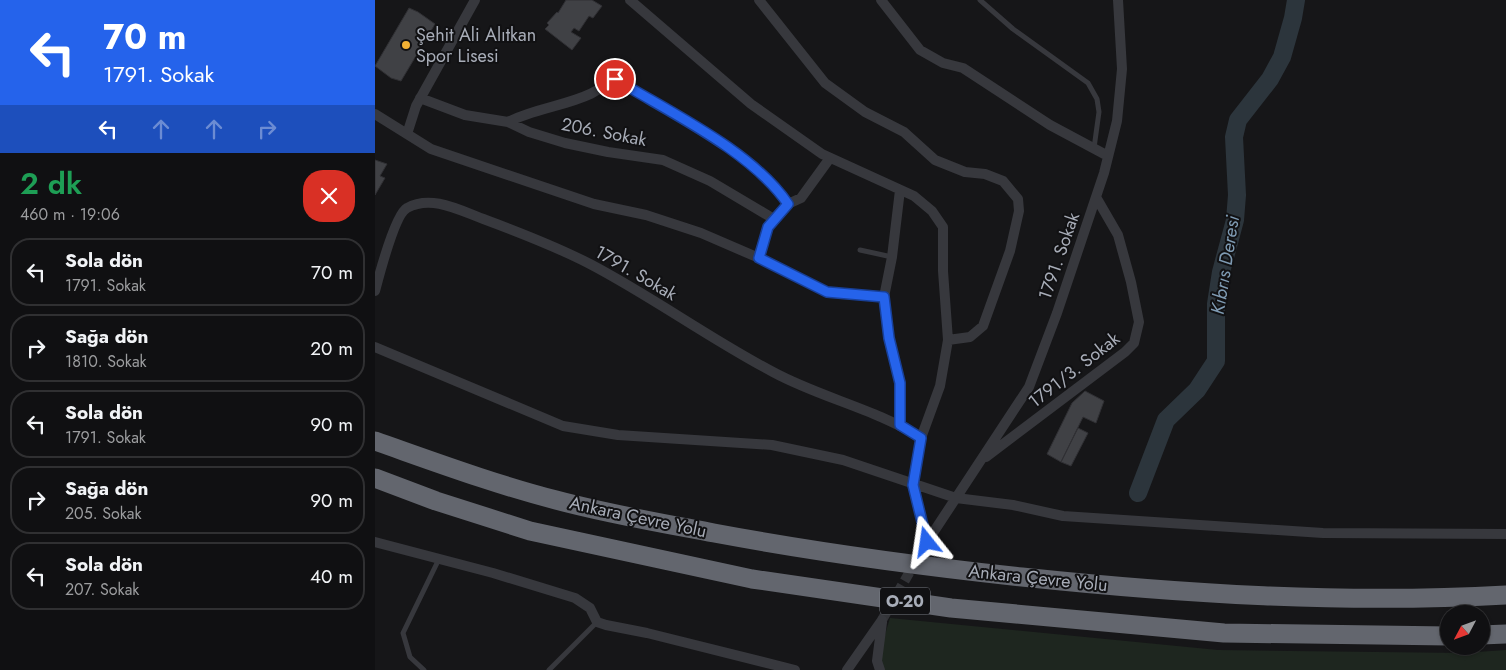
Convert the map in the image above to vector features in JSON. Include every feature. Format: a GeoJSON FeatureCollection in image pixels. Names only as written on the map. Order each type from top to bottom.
{"type":"FeatureCollection","features":[{"type":"Feature","properties":{"kind":"highway","name":"Ankara Çevre Yolu"},"geometry":{"type":"LineString","coordinates":[[375,440],[465,472],[556,501],[656,522],[854,557],[1093,585],[1235,596],[1386,598],[1506,595]]}},
{"type":"Feature","properties":{"kind":"highway","name":"Ankara Çevre Yolu"},"geometry":{"type":"LineString","coordinates":[[375,478],[436,502],[530,531],[752,579],[923,604],[1224,633],[1440,636]]}},
{"type":"Feature","properties":{"kind":"highway"},"geometry":{"type":"LineString","coordinates":[[1490,635],[1506,634]]}},
{"type":"Feature","properties":{"kind":"street"},"geometry":{"type":"LineString","coordinates":[[407,134],[420,98],[475,0]]}},
{"type":"Feature","properties":{"kind":"street"},"geometry":{"type":"LineString","coordinates":[[630,0],[751,104],[830,158],[914,196],[932,210],[943,227],[943,271],[948,340],[940,386],[921,438],[913,485]]}},
{"type":"Feature","properties":{"kind":"street"},"geometry":{"type":"LineString","coordinates":[[759,0],[825,83],[865,112],[904,132],[935,160],[965,172],[985,174],[1003,180],[1018,199],[1019,211],[1009,251],[983,326],[970,337],[948,340]]}},
{"type":"Feature","properties":{"kind":"street"},"geometry":{"type":"LineString","coordinates":[[881,0],[920,50],[943,63],[963,68],[1050,125],[1108,156]]}},
{"type":"Feature","properties":{"kind":"street","name":"1791. Sokak"},"geometry":{"type":"LineString","coordinates":[[913,485],[927,542],[1029,387],[1096,197],[1117,121],[1122,69],[1118,0]]}},
{"type":"Feature","properties":{"kind":"street"},"geometry":{"type":"LineString","coordinates":[[508,122],[533,111],[575,101],[607,86],[615,79],[623,67]]}},
{"type":"Feature","properties":{"kind":"street"},"geometry":{"type":"LineString","coordinates":[[615,79],[716,141],[758,171],[779,191],[788,204]]}},
{"type":"Feature","properties":{"kind":"street","name":"206. Sokak"},"geometry":{"type":"LineString","coordinates":[[420,98],[465,115],[508,122],[529,132],[565,142],[608,152],[663,160],[710,180],[774,220]]}},
{"type":"Feature","properties":{"kind":"street"},"geometry":{"type":"LineString","coordinates":[[375,114],[431,149],[493,172],[593,204],[646,215],[701,233],[759,258],[827,292],[884,297]]}},
{"type":"Feature","properties":{"kind":"street"},"geometry":{"type":"LineString","coordinates":[[759,258],[768,227],[788,204],[801,198],[830,158]]}},
{"type":"Feature","properties":{"kind":"street"},"geometry":{"type":"LineString","coordinates":[[900,190],[892,257],[884,297],[889,338],[900,383],[900,425]]}},
{"type":"Feature","properties":{"kind":"street","name":"1791/3. Sokak"},"geometry":{"type":"LineString","coordinates":[[981,461],[1125,352],[1134,343],[1139,322],[1131,282],[1118,235],[1096,197]]}},
{"type":"Feature","properties":{"kind":"street","name":"1791. Sokak"},"geometry":{"type":"LineString","coordinates":[[375,291],[397,218],[402,212],[408,207],[429,201],[448,206],[515,230],[590,264],[773,373],[839,402],[900,425],[921,438]]}},
{"type":"Feature","properties":{"kind":"street"},"geometry":{"type":"LineString","coordinates":[[375,347],[563,426],[617,435],[772,444],[843,460],[956,498],[1013,505],[1063,516],[1323,533],[1506,534]]}},
{"type":"Feature","properties":{"kind":"street"},"geometry":{"type":"LineString","coordinates":[[375,542],[575,598],[589,608],[597,622],[795,670]]}},
{"type":"Feature","properties":{"kind":"street"},"geometry":{"type":"LineString","coordinates":[[847,670],[882,620],[877,661],[880,670]]}},
{"type":"Feature","properties":{"kind":"lane"},"geometry":{"type":"LineString","coordinates":[[980,0],[1013,29],[1088,83],[1097,99],[1099,112],[1094,148]]}},
{"type":"Feature","properties":{"kind":"lane"},"geometry":{"type":"LineString","coordinates":[[860,250],[892,257]]}},
{"type":"Feature","properties":{"kind":"lane"},"geometry":{"type":"LineString","coordinates":[[424,670],[410,657],[403,633],[439,559]]}},
{"type":"Feature","properties":{"kind":"lane"},"geometry":{"type":"LineString","coordinates":[[549,670],[597,622]]}},
{"type":"Feature","properties":{"kind":"shaded area"},"geometry":{"type":"Polygon","coordinates":[[[890,618],[1218,650],[1490,655],[1490,651],[1506,650],[1506,670],[880,670],[877,661],[890,618]]]}},
{"type":"Feature","properties":{"kind":"building"},"geometry":{"type":"Polygon","coordinates":[[[566,0],[592,0],[602,6],[593,18],[589,16],[579,31],[574,28],[571,32],[581,38],[572,50],[545,29],[549,25],[547,23],[558,13],[566,0]]]}},
{"type":"Feature","properties":{"kind":"building"},"geometry":{"type":"Polygon","coordinates":[[[409,8],[435,24],[401,81],[391,78],[375,66],[409,8]]]}},
{"type":"Feature","properties":{"kind":"building"},"geometry":{"type":"Polygon","coordinates":[[[375,160],[387,164],[380,176],[385,178],[375,195],[375,160]]]}},
{"type":"Feature","properties":{"kind":"building"},"geometry":{"type":"Polygon","coordinates":[[[1085,391],[1104,401],[1096,423],[1083,417],[1061,462],[1047,454],[1072,403],[1085,391]]]}},
{"type":"Feature","properties":{"kind":"building"},"geometry":{"type":"Polygon","coordinates":[[[1078,428],[1088,433],[1071,466],[1061,462],[1078,428]]]}},
{"type":"Feature","properties":{"kind":"waterway","name":"Kıbrıs Deresi"},"geometry":{"type":"LineString","coordinates":[[1138,493],[1166,420],[1197,390],[1216,361],[1216,304],[1221,272],[1235,220],[1237,195],[1234,137],[1238,120],[1270,79],[1282,57],[1296,0]]}},
{"type":"Feature","properties":{"kind":"tunnel"},"geometry":{"type":"LineString","coordinates":[[882,620],[927,542]]}},
{"type":"Feature","properties":{"kind":"place","name":"Şehit Ali Alıtkan Spor Lisesi"},"geometry":{"type":"Point","coordinates":[406,45]}},
{"type":"Feature","properties":{"kind":"route"},"geometry":{"type":"LineString","coordinates":[[615,79],[716,141],[758,171],[779,191],[788,204],[768,227],[759,258],[827,292],[884,297],[889,338],[900,383],[900,425],[921,438],[913,485],[927,542]]}}]}
